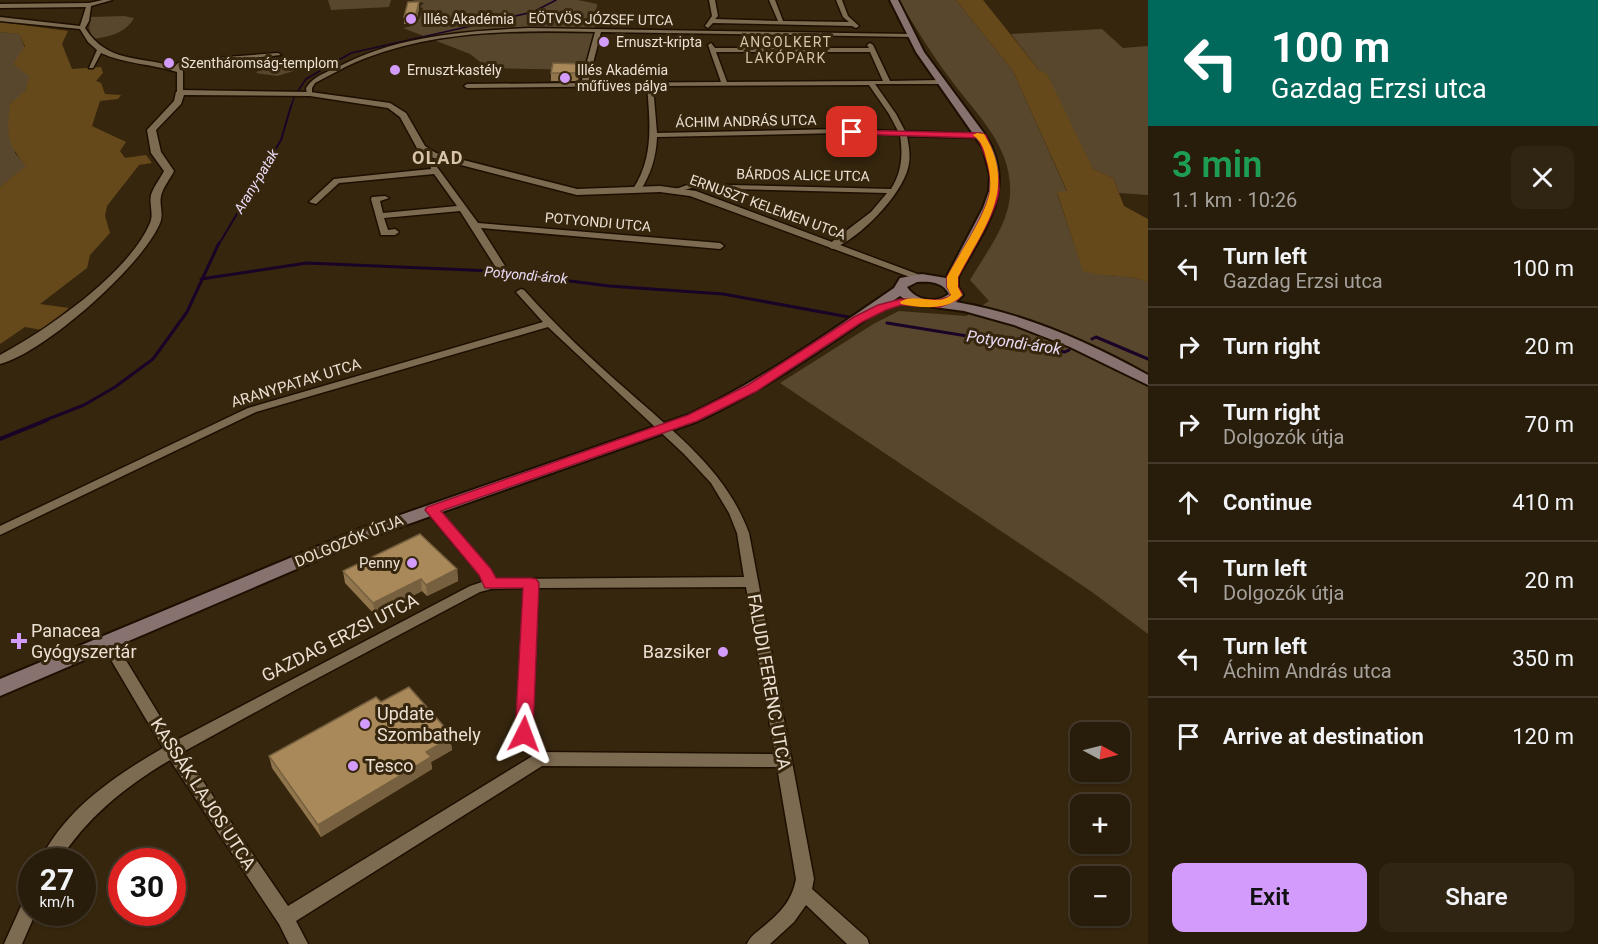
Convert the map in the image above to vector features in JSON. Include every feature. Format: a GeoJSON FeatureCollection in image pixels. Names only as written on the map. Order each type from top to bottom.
{"type":"FeatureCollection","features":[{"type":"Feature","properties":{"kind":"main road"},"geometry":{"type":"LineString","coordinates":[[894,0],[910,36],[940,82],[981,135],[992,164],[994,191],[989,208],[969,243],[949,266],[924,278]]}},
{"type":"Feature","properties":{"kind":"main road"},"geometry":{"type":"LineString","coordinates":[[940,303],[954,299],[952,277],[969,249],[969,243]]}},
{"type":"Feature","properties":{"kind":"main road"},"geometry":{"type":"LineString","coordinates":[[924,278],[941,281],[1011,321],[1083,348],[1148,381]]}},
{"type":"Feature","properties":{"kind":"main road","name":"DOLGOZÓK ÚTJA"},"geometry":{"type":"LineString","coordinates":[[0,688],[363,534],[693,418],[742,394],[858,319],[912,279],[924,278]]}},
{"type":"Feature","properties":{"kind":"main road"},"geometry":{"type":"LineString","coordinates":[[902,286],[910,298],[924,302]]}},
{"type":"Feature","properties":{"kind":"main road","name":"DOLGOZÓK ÚTJA"},"geometry":{"type":"LineString","coordinates":[[858,319],[901,302],[924,302],[965,307],[1011,321]]}},
{"type":"Feature","properties":{"kind":"street"},"geometry":{"type":"LineString","coordinates":[[0,3],[89,5],[109,0]]}},
{"type":"Feature","properties":{"kind":"street"},"geometry":{"type":"LineString","coordinates":[[712,0],[715,13],[706,33],[725,84]]}},
{"type":"Feature","properties":{"kind":"street"},"geometry":{"type":"LineString","coordinates":[[772,0],[781,22]]}},
{"type":"Feature","properties":{"kind":"street"},"geometry":{"type":"LineString","coordinates":[[839,0],[846,17],[864,35],[887,82]]}},
{"type":"Feature","properties":{"kind":"street"},"geometry":{"type":"LineString","coordinates":[[82,28],[89,5]]}},
{"type":"Feature","properties":{"kind":"street"},"geometry":{"type":"LineString","coordinates":[[0,19],[82,28],[89,40],[119,60],[176,69],[181,73],[178,102],[151,130],[156,153],[169,171],[156,197],[158,214],[153,226],[139,248],[110,281],[40,337],[0,360]]}},
{"type":"Feature","properties":{"kind":"street"},"geometry":{"type":"LineString","coordinates":[[713,21],[853,24]]}},
{"type":"Feature","properties":{"kind":"street"},"geometry":{"type":"LineString","coordinates":[[584,85],[598,31]]}},
{"type":"Feature","properties":{"kind":"street","name":"EÖTVÖS JÓZSEF UTCA"},"geometry":{"type":"LineString","coordinates":[[307,94],[313,82],[364,56],[393,47],[470,32],[598,31],[910,36]]}},
{"type":"Feature","properties":{"kind":"street"},"geometry":{"type":"LineString","coordinates":[[91,67],[100,49]]}},
{"type":"Feature","properties":{"kind":"street"},"geometry":{"type":"LineString","coordinates":[[713,50],[872,50]]}},
{"type":"Feature","properties":{"kind":"street"},"geometry":{"type":"LineString","coordinates":[[176,69],[180,64],[187,62],[278,55]]}},
{"type":"Feature","properties":{"kind":"street"},"geometry":{"type":"LineString","coordinates":[[467,86],[940,82]]}},
{"type":"Feature","properties":{"kind":"street"},"geometry":{"type":"LineString","coordinates":[[832,246],[871,218],[894,191],[904,163],[903,133],[871,83]]}},
{"type":"Feature","properties":{"kind":"street"},"geometry":{"type":"LineString","coordinates":[[637,189],[650,158],[654,135],[650,85]]}},
{"type":"Feature","properties":{"kind":"street","name":"ERNUSZT KELEMEN UTCA"},"geometry":{"type":"LineString","coordinates":[[179,95],[307,94],[395,108],[403,115],[421,147],[444,159],[571,191],[594,193],[637,189],[677,190],[703,197],[855,255],[924,278]]}},
{"type":"Feature","properties":{"kind":"street","name":"ÁCHIM ANDRÁS UTCA"},"geometry":{"type":"LineString","coordinates":[[654,135],[839,131],[981,135]]}},
{"type":"Feature","properties":{"kind":"street"},"geometry":{"type":"LineString","coordinates":[[444,159],[434,163],[436,171],[475,225],[500,266]]}},
{"type":"Feature","properties":{"kind":"street"},"geometry":{"type":"LineString","coordinates":[[313,202],[350,169]]}},
{"type":"Feature","properties":{"kind":"street"},"geometry":{"type":"LineString","coordinates":[[337,181],[436,171]]}},
{"type":"Feature","properties":{"kind":"street","name":"BÁRDOS ALICE UTCA"},"geometry":{"type":"LineString","coordinates":[[677,190],[690,186],[894,191]]}},
{"type":"Feature","properties":{"kind":"street"},"geometry":{"type":"LineString","coordinates":[[385,198],[375,199],[384,233],[395,232]]}},
{"type":"Feature","properties":{"kind":"street"},"geometry":{"type":"LineString","coordinates":[[380,216],[463,208]]}},
{"type":"Feature","properties":{"kind":"street","name":"POTYONDI UTCA"},"geometry":{"type":"LineString","coordinates":[[475,225],[720,246]]}},
{"type":"Feature","properties":{"kind":"street","name":"ERNUSZT KELEMEN UTCA"},"geometry":{"type":"LineString","coordinates":[[855,255],[894,276],[902,286]]}},
{"type":"Feature","properties":{"kind":"street","name":"FALUDI FERENC UTCA"},"geometry":{"type":"LineString","coordinates":[[521,292],[548,324],[699,460],[720,486],[736,512],[751,582],[805,879],[804,894]]}},
{"type":"Feature","properties":{"kind":"street","name":"ARANYPATAK UTCA"},"geometry":{"type":"LineString","coordinates":[[0,531],[252,410],[548,324]]}},
{"type":"Feature","properties":{"kind":"street"},"geometry":{"type":"LineString","coordinates":[[432,510],[486,573],[490,584]]}},
{"type":"Feature","properties":{"kind":"street","name":"GAZDAG ERZSI UTCA"},"geometry":{"type":"LineString","coordinates":[[58,848],[76,821],[93,805],[172,748],[475,589],[490,584],[751,582]]}},
{"type":"Feature","properties":{"kind":"street"},"geometry":{"type":"LineString","coordinates":[[524,734],[531,583]]}},
{"type":"Feature","properties":{"kind":"street","name":"KASSÁK LAJOS UTCA"},"geometry":{"type":"LineString","coordinates":[[108,643],[172,748],[300,944]]}},
{"type":"Feature","properties":{"kind":"street"},"geometry":{"type":"LineString","coordinates":[[285,918],[539,759],[783,761]]}},
{"type":"Feature","properties":{"kind":"street"},"geometry":{"type":"LineString","coordinates":[[756,944],[790,916],[804,894],[809,896],[860,944]]}},
{"type":"Feature","properties":{"kind":"street"},"geometry":{"type":"LineString","coordinates":[[13,944],[21,926]]}},
{"type":"Feature","properties":{"kind":"shaded area"},"geometry":{"type":"Polygon","coordinates":[[[328,0],[391,0],[389,7],[331,10],[328,0]]]}},
{"type":"Feature","properties":{"kind":"shaded area"},"geometry":{"type":"Polygon","coordinates":[[[411,0],[578,0],[597,4],[595,31],[584,70],[488,68],[470,54],[403,28],[417,22],[423,8],[420,7],[424,3],[411,0]]]}},
{"type":"Feature","properties":{"kind":"shaded area"},"geometry":{"type":"Polygon","coordinates":[[[899,0],[956,0],[1013,71],[1067,192],[1057,193],[1083,270],[1132,277],[1148,282],[1148,634],[1092,592],[780,383],[875,323],[899,311],[966,316],[989,301],[970,280],[1005,218],[1010,195],[1006,162],[1000,147],[982,119],[937,61],[899,0]]]}},
{"type":"Feature","properties":{"kind":"shaded area"},"geometry":{"type":"Polygon","coordinates":[[[956,0],[983,0],[1039,70],[1047,74],[1093,169],[1113,178],[1124,206],[1148,219],[1148,282],[1132,277],[1083,271],[1057,192],[1067,191],[1013,71],[956,0]]]}},
{"type":"Feature","properties":{"kind":"shaded area"},"geometry":{"type":"Polygon","coordinates":[[[91,17],[134,18],[122,31],[92,39],[89,28],[91,17]]]}},
{"type":"Feature","properties":{"kind":"shaded area"},"geometry":{"type":"Polygon","coordinates":[[[0,22],[68,31],[62,44],[72,69],[101,67],[103,73],[96,81],[101,83],[105,94],[121,95],[118,99],[100,101],[92,126],[126,142],[120,151],[125,158],[146,155],[152,163],[139,165],[107,206],[105,216],[110,233],[90,255],[87,268],[40,304],[69,308],[42,330],[25,327],[0,344],[0,187],[26,166],[11,143],[8,123],[10,104],[26,90],[29,76],[13,64],[25,46],[19,34],[0,32],[0,22]]]}},
{"type":"Feature","properties":{"kind":"shaded area"},"geometry":{"type":"Polygon","coordinates":[[[1102,29],[1123,48],[1148,46],[1148,195],[1119,193],[1113,178],[1093,169],[1039,70],[1011,34],[1102,29]]]}},
{"type":"Feature","properties":{"kind":"shaded area"},"geometry":{"type":"Polygon","coordinates":[[[0,32],[19,34],[27,54],[30,78],[25,91],[10,104],[15,153],[27,166],[0,187],[0,32]]]}},
{"type":"Feature","properties":{"kind":"shaded area"},"geometry":{"type":"Polygon","coordinates":[[[276,64],[290,65],[297,70],[277,76],[256,73],[262,67],[276,64]]]}},
{"type":"Feature","properties":{"kind":"building"},"geometry":{"type":"Polygon","coordinates":[[[408,2],[419,2],[415,17],[404,17],[408,2]]]}},
{"type":"Feature","properties":{"kind":"building"},"geometry":{"type":"Polygon","coordinates":[[[553,63],[580,64],[578,73],[551,73],[553,63]]]}},
{"type":"Feature","properties":{"kind":"building","name":"Penny"},"geometry":{"type":"Polygon","coordinates":[[[420,534],[457,569],[426,585],[421,579],[373,603],[343,571],[420,534]]]}},
{"type":"Feature","properties":{"kind":"building","name":"Tesco"},"geometry":{"type":"Polygon","coordinates":[[[409,687],[449,732],[447,733],[450,738],[426,752],[431,757],[318,825],[269,756],[376,697],[381,702],[409,687]]]}},
{"type":"Feature","properties":{"kind":"waterway","name":"Arany-patak"},"geometry":{"type":"LineString","coordinates":[[291,107],[294,97],[306,79],[351,53],[533,12],[556,0]]}},
{"type":"Feature","properties":{"kind":"waterway","name":"Arany-patak"},"geometry":{"type":"LineString","coordinates":[[219,244],[281,140],[291,106]]}},
{"type":"Feature","properties":{"kind":"waterway","name":"Arany-patak"},"geometry":{"type":"LineString","coordinates":[[202,279],[219,243]]}},
{"type":"Feature","properties":{"kind":"waterway","name":"Potyondi-árok"},"geometry":{"type":"LineString","coordinates":[[202,279],[307,263],[493,271],[609,286],[723,294],[849,317]]}},
{"type":"Feature","properties":{"kind":"waterway","name":"Arany-patak"},"geometry":{"type":"LineString","coordinates":[[43,421],[84,405],[115,387],[153,359],[187,312],[202,279]]}},
{"type":"Feature","properties":{"kind":"waterway","name":"Potyondi-árok"},"geometry":{"type":"LineString","coordinates":[[887,323],[1065,352],[1069,350]]}},
{"type":"Feature","properties":{"kind":"waterway","name":"Potyondi-árok"},"geometry":{"type":"LineString","coordinates":[[1092,339],[1096,337],[1148,359]]}},
{"type":"Feature","properties":{"kind":"waterway","name":"Arany-patak"},"geometry":{"type":"LineString","coordinates":[[0,439],[47,420]]}},
{"type":"Feature","properties":{"kind":"slow traffic"},"geometry":{"type":"LineString","coordinates":[[905,302],[948,302],[956,295],[952,287],[952,277],[969,249],[969,243],[989,208],[994,191],[995,175],[988,148],[981,135],[977,135]]}},
{"type":"Feature","properties":{"kind":"place","name":"Illés Akadémia"},"geometry":{"type":"Point","coordinates":[411,19]}},
{"type":"Feature","properties":{"kind":"place","name":"Ernuszt-kripta"},"geometry":{"type":"Point","coordinates":[604,42]}},
{"type":"Feature","properties":{"kind":"place","name":"Szentháromság-templom"},"geometry":{"type":"Point","coordinates":[169,63]}},
{"type":"Feature","properties":{"kind":"place","name":"Ernuszt-kastély"},"geometry":{"type":"Point","coordinates":[395,70]}},
{"type":"Feature","properties":{"kind":"place","name":"Illés Akadémia műfüves pálya"},"geometry":{"type":"Point","coordinates":[565,78]}},
{"type":"Feature","properties":{"kind":"place","name":"Penny"},"geometry":{"type":"Point","coordinates":[412,563]}},
{"type":"Feature","properties":{"kind":"place","name":"Panacea Gyógyszertár"},"geometry":{"type":"Point","coordinates":[19,641]}},
{"type":"Feature","properties":{"kind":"place","name":"Bazsiker"},"geometry":{"type":"Point","coordinates":[723,652]}},
{"type":"Feature","properties":{"kind":"place","name":"Update Szombathely"},"geometry":{"type":"Point","coordinates":[365,724]}},
{"type":"Feature","properties":{"kind":"place","name":"Tesco"},"geometry":{"type":"Point","coordinates":[353,766]}},
{"type":"Feature","properties":{"kind":"district","name":"ANGOLKERT LAKÓPARK"},"geometry":{"type":"Point","coordinates":[786,50]}},
{"type":"Feature","properties":{"kind":"district","name":"OLAD"},"geometry":{"type":"Point","coordinates":[438,158]}},
{"type":"Feature","properties":{"kind":"route"},"geometry":{"type":"LineString","coordinates":[[524,734],[531,583],[490,584],[486,573],[432,510],[693,418],[752,388],[858,319],[882,308],[901,302],[940,303],[954,299],[956,291],[952,287],[952,277],[969,249],[969,243],[989,208],[994,191],[995,175],[988,148],[981,135],[852,132]]}}]}
